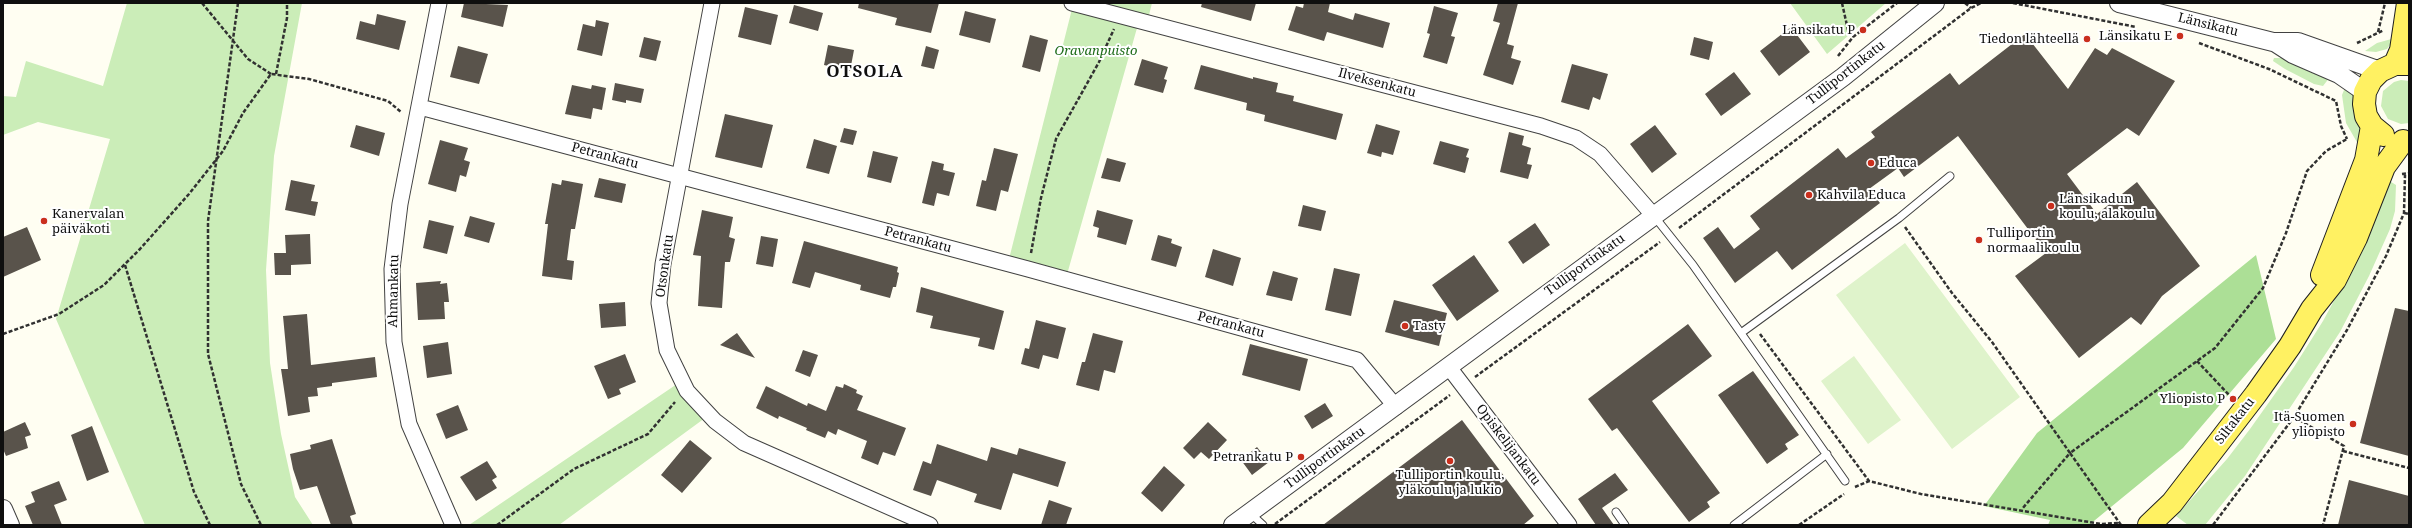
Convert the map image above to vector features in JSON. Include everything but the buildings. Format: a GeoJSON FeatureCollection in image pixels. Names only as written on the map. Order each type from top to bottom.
{"type":"FeatureCollection","features":[{"type":"Feature","properties":{"kind":"main road"},"geometry":{"type":"LineString","coordinates":[[2406,141],[2391,140],[2380,134],[2372,126],[2366,116],[2364,104],[2365,92],[2371,80],[2395,66],[2401,50],[2408,3]]}},
{"type":"Feature","properties":{"kind":"main road","name":"Siltakatu"},"geometry":{"type":"LineString","coordinates":[[2149,525],[2172,503],[2290,346],[2312,309],[2335,280],[2356,238],[2375,163],[2372,126]]}},
{"type":"Feature","properties":{"kind":"main road","name":"Siltakatu"},"geometry":{"type":"LineString","coordinates":[[2375,163],[2406,141]]}},
{"type":"Feature","properties":{"kind":"street","name":"Ahmankatu"},"geometry":{"type":"LineString","coordinates":[[439,3],[400,204],[392,269],[394,342],[409,424],[453,525]]}},
{"type":"Feature","properties":{"kind":"street","name":"Otsonkatu"},"geometry":{"type":"LineString","coordinates":[[712,3],[681,176],[663,264],[659,303],[667,350],[687,391],[715,421],[744,443],[930,525]]}},
{"type":"Feature","properties":{"kind":"street","name":"Ilveksenkatu"},"geometry":{"type":"LineString","coordinates":[[1072,3],[1541,126],[1576,138],[1600,154],[1659,210]]}},
{"type":"Feature","properties":{"kind":"street","name":"Tulliportinkatu"},"geometry":{"type":"LineString","coordinates":[[1233,525],[1396,407],[1448,366],[1659,210],[1843,77],[1935,3]]}},
{"type":"Feature","properties":{"kind":"street","name":"Länsikatu"},"geometry":{"type":"LineString","coordinates":[[2118,3],[2273,42],[2298,42],[2395,66]]}},
{"type":"Feature","properties":{"kind":"street","name":"Länsikatu"},"geometry":{"type":"LineString","coordinates":[[2273,42],[2293,54],[2339,74],[2365,92]]}},
{"type":"Feature","properties":{"kind":"street","name":"Petrankatu"},"geometry":{"type":"LineString","coordinates":[[418,114],[681,176],[1028,269],[1357,360],[1396,407]]}},
{"type":"Feature","properties":{"kind":"street","name":"Opiskelijankatu"},"geometry":{"type":"LineString","coordinates":[[1448,366],[1569,525]]}},
{"type":"Feature","properties":{"kind":"street"},"geometry":{"type":"LineString","coordinates":[[3,509],[10,525]]}},
{"type":"Feature","properties":{"kind":"lane"},"geometry":{"type":"LineString","coordinates":[[1741,333],[1899,218],[1950,176]]}},
{"type":"Feature","properties":{"kind":"lane"},"geometry":{"type":"LineString","coordinates":[[1659,210],[1669,235],[1741,333],[1846,481]]}},
{"type":"Feature","properties":{"kind":"lane"},"geometry":{"type":"LineString","coordinates":[[1734,525],[1827,454]]}},
{"type":"Feature","properties":{"kind":"lane"},"geometry":{"type":"LineString","coordinates":[[1616,512],[1625,525]]}},
{"type":"Feature","properties":{"kind":"lane"},"geometry":{"type":"LineString","coordinates":[[1250,513],[1262,525]]}},
{"type":"Feature","properties":{"kind":"path"},"geometry":{"type":"LineString","coordinates":[[202,3],[248,59],[271,74],[309,79],[388,101],[403,114],[418,114]]}},
{"type":"Feature","properties":{"kind":"path"},"geometry":{"type":"LineString","coordinates":[[238,3],[208,221],[208,354],[241,484],[261,525]]}},
{"type":"Feature","properties":{"kind":"path"},"geometry":{"type":"LineString","coordinates":[[276,74],[287,18],[287,3]]}},
{"type":"Feature","properties":{"kind":"path"},"geometry":{"type":"LineString","coordinates":[[1842,3],[1848,30],[1853,37],[1897,3]]}},
{"type":"Feature","properties":{"kind":"path"},"geometry":{"type":"LineString","coordinates":[[1965,3],[1970,8]]}},
{"type":"Feature","properties":{"kind":"path"},"geometry":{"type":"LineString","coordinates":[[1273,525],[1680,227],[1970,8],[1981,3]]}},
{"type":"Feature","properties":{"kind":"path"},"geometry":{"type":"LineString","coordinates":[[2013,3],[2142,29]]}},
{"type":"Feature","properties":{"kind":"path"},"geometry":{"type":"LineString","coordinates":[[2378,32],[2385,3]]}},
{"type":"Feature","properties":{"kind":"path"},"geometry":{"type":"LineString","coordinates":[[1028,269],[1041,198],[1056,139],[1099,62],[1120,16]]}},
{"type":"Feature","properties":{"kind":"path"},"geometry":{"type":"LineString","coordinates":[[2195,42],[2269,69],[2336,100],[2341,126],[2347,139],[2375,163],[2405,175],[2409,173]]}},
{"type":"Feature","properties":{"kind":"path"},"geometry":{"type":"LineString","coordinates":[[3,334],[59,314],[104,285],[125,265],[189,194],[216,160],[243,113],[271,74]]}},
{"type":"Feature","properties":{"kind":"path"},"geometry":{"type":"LineString","coordinates":[[2022,509],[2070,453],[2215,348],[2263,288],[2286,233],[2307,170],[2326,151],[2347,139]]}},
{"type":"Feature","properties":{"kind":"path"},"geometry":{"type":"LineString","coordinates":[[2213,525],[2294,417],[2360,306],[2386,256],[2404,213],[2405,175]]}},
{"type":"Feature","properties":{"kind":"path"},"geometry":{"type":"LineString","coordinates":[[1659,210],[1685,233]]}},
{"type":"Feature","properties":{"kind":"path"},"geometry":{"type":"LineString","coordinates":[[2404,213],[2409,214]]}},
{"type":"Feature","properties":{"kind":"path"},"geometry":{"type":"LineString","coordinates":[[1899,218],[1952,293],[1992,342],[2108,505],[2118,523],[2121,525]]}},
{"type":"Feature","properties":{"kind":"path"},"geometry":{"type":"LineString","coordinates":[[125,265],[194,492],[210,525]]}},
{"type":"Feature","properties":{"kind":"path"},"geometry":{"type":"LineString","coordinates":[[1753,325],[1869,481]]}},
{"type":"Feature","properties":{"kind":"path"},"geometry":{"type":"LineString","coordinates":[[2197,361],[2233,399]]}},
{"type":"Feature","properties":{"kind":"path"},"geometry":{"type":"LineString","coordinates":[[497,525],[574,469],[648,434],[687,391]]}},
{"type":"Feature","properties":{"kind":"path"},"geometry":{"type":"LineString","coordinates":[[2294,417],[2344,446],[2323,525]]}},
{"type":"Feature","properties":{"kind":"path"},"geometry":{"type":"LineString","coordinates":[[2343,450],[2409,468]]}},
{"type":"Feature","properties":{"kind":"path"},"geometry":{"type":"LineString","coordinates":[[1799,525],[1851,489],[1869,481],[1921,494],[2022,509],[2101,524],[2118,523]]}},
{"type":"Feature","properties":{"kind":"green space"},"geometry":{"type":"Polygon","coordinates":[[[127,3],[302,3],[274,156],[266,270],[270,363],[281,434],[295,497],[313,525],[145,525],[56,319],[110,139],[38,122],[3,135],[3,96],[16,97],[26,61],[103,86],[127,3]]]}},
{"type":"Feature","properties":{"kind":"green space","name":"Oravanpuisto"},"geometry":{"type":"Polygon","coordinates":[[[1087,3],[1152,3],[1148,19],[1087,3]]]}},
{"type":"Feature","properties":{"kind":"green space"},"geometry":{"type":"Polygon","coordinates":[[[1790,3],[1886,3],[1827,54],[1790,3]]]}},
{"type":"Feature","properties":{"kind":"green space","name":"Oravanpuisto"},"geometry":{"type":"Polygon","coordinates":[[[1073,5],[1139,21],[1066,278],[1008,263],[1073,5]]]}},
{"type":"Feature","properties":{"kind":"green space"},"geometry":{"type":"Polygon","coordinates":[[[2395,38],[2387,49],[2376,52],[2365,51],[2377,43],[2395,38]]]}},
{"type":"Feature","properties":{"kind":"green space"},"geometry":{"type":"Polygon","coordinates":[[[2274,58],[2284,58],[2330,77],[2323,86],[2314,84],[2285,69],[2273,61],[2274,58]]]}},
{"type":"Feature","properties":{"kind":"green space"},"geometry":{"type":"Polygon","coordinates":[[[2401,80],[2409,81],[2409,123],[2401,124],[2388,119],[2381,106],[2383,91],[2394,82],[2401,80]]]}},
{"type":"Feature","properties":{"kind":"green space"},"geometry":{"type":"Polygon","coordinates":[[[2346,85],[2354,91],[2367,129],[2358,144],[2346,123],[2342,95],[2346,85]]]}},
{"type":"Feature","properties":{"kind":"green space"},"geometry":{"type":"Polygon","coordinates":[[[2388,180],[2396,185],[2395,211],[2390,229],[2369,276],[2340,332],[2245,476],[2205,525],[2188,525],[2176,516],[2227,459],[2294,367],[2323,321],[2349,273],[2388,180]]]}},
{"type":"Feature","properties":{"kind":"green space"},"geometry":{"type":"Polygon","coordinates":[[[1905,243],[2020,397],[1952,449],[1836,295],[1905,243]]]}},
{"type":"Feature","properties":{"kind":"green space"},"geometry":{"type":"Polygon","coordinates":[[[2256,255],[2276,339],[2183,448],[2089,525],[2048,525],[2050,520],[1984,506],[2037,433],[2256,255]]]}},
{"type":"Feature","properties":{"kind":"green space"},"geometry":{"type":"Polygon","coordinates":[[[1854,356],[1901,420],[1868,444],[1821,381],[1854,356]]]}},
{"type":"Feature","properties":{"kind":"green space"},"geometry":{"type":"Polygon","coordinates":[[[677,384],[705,418],[559,525],[469,525],[677,384]]]}},
{"type":"Feature","properties":{"kind":"place","name":"Länsikatu P"},"geometry":{"type":"Point","coordinates":[1863,30]}},
{"type":"Feature","properties":{"kind":"place","name":"Länsikatu E"},"geometry":{"type":"Point","coordinates":[2180,36]}},
{"type":"Feature","properties":{"kind":"place","name":"Tiedon lähteellä"},"geometry":{"type":"Point","coordinates":[2087,39]}},
{"type":"Feature","properties":{"kind":"place","name":"Educa"},"geometry":{"type":"Point","coordinates":[1871,163]}},
{"type":"Feature","properties":{"kind":"place","name":"Kahvila Educa"},"geometry":{"type":"Point","coordinates":[1809,195]}},
{"type":"Feature","properties":{"kind":"place","name":"Länsikadun koulu, alakoulu"},"geometry":{"type":"Point","coordinates":[2051,206]}},
{"type":"Feature","properties":{"kind":"place","name":"Kanervalan päiväkoti"},"geometry":{"type":"Point","coordinates":[44,221]}},
{"type":"Feature","properties":{"kind":"place","name":"Tulliportin normaalikoulu"},"geometry":{"type":"Point","coordinates":[1979,240]}},
{"type":"Feature","properties":{"kind":"place","name":"Tasty"},"geometry":{"type":"Point","coordinates":[1405,326]}},
{"type":"Feature","properties":{"kind":"place","name":"Yliopisto P"},"geometry":{"type":"Point","coordinates":[2233,399]}},
{"type":"Feature","properties":{"kind":"place","name":"Itä-Suomen yliopisto"},"geometry":{"type":"Point","coordinates":[2353,424]}},
{"type":"Feature","properties":{"kind":"place","name":"Petrankatu P"},"geometry":{"type":"Point","coordinates":[1301,457]}},
{"type":"Feature","properties":{"kind":"place","name":"Tulliportin koulu, yläkoulu ja lukio"},"geometry":{"type":"Point","coordinates":[1450,461]}},
{"type":"Feature","properties":{"kind":"district","name":"OTSOLA"},"geometry":{"type":"Point","coordinates":[865,72]}}]}
